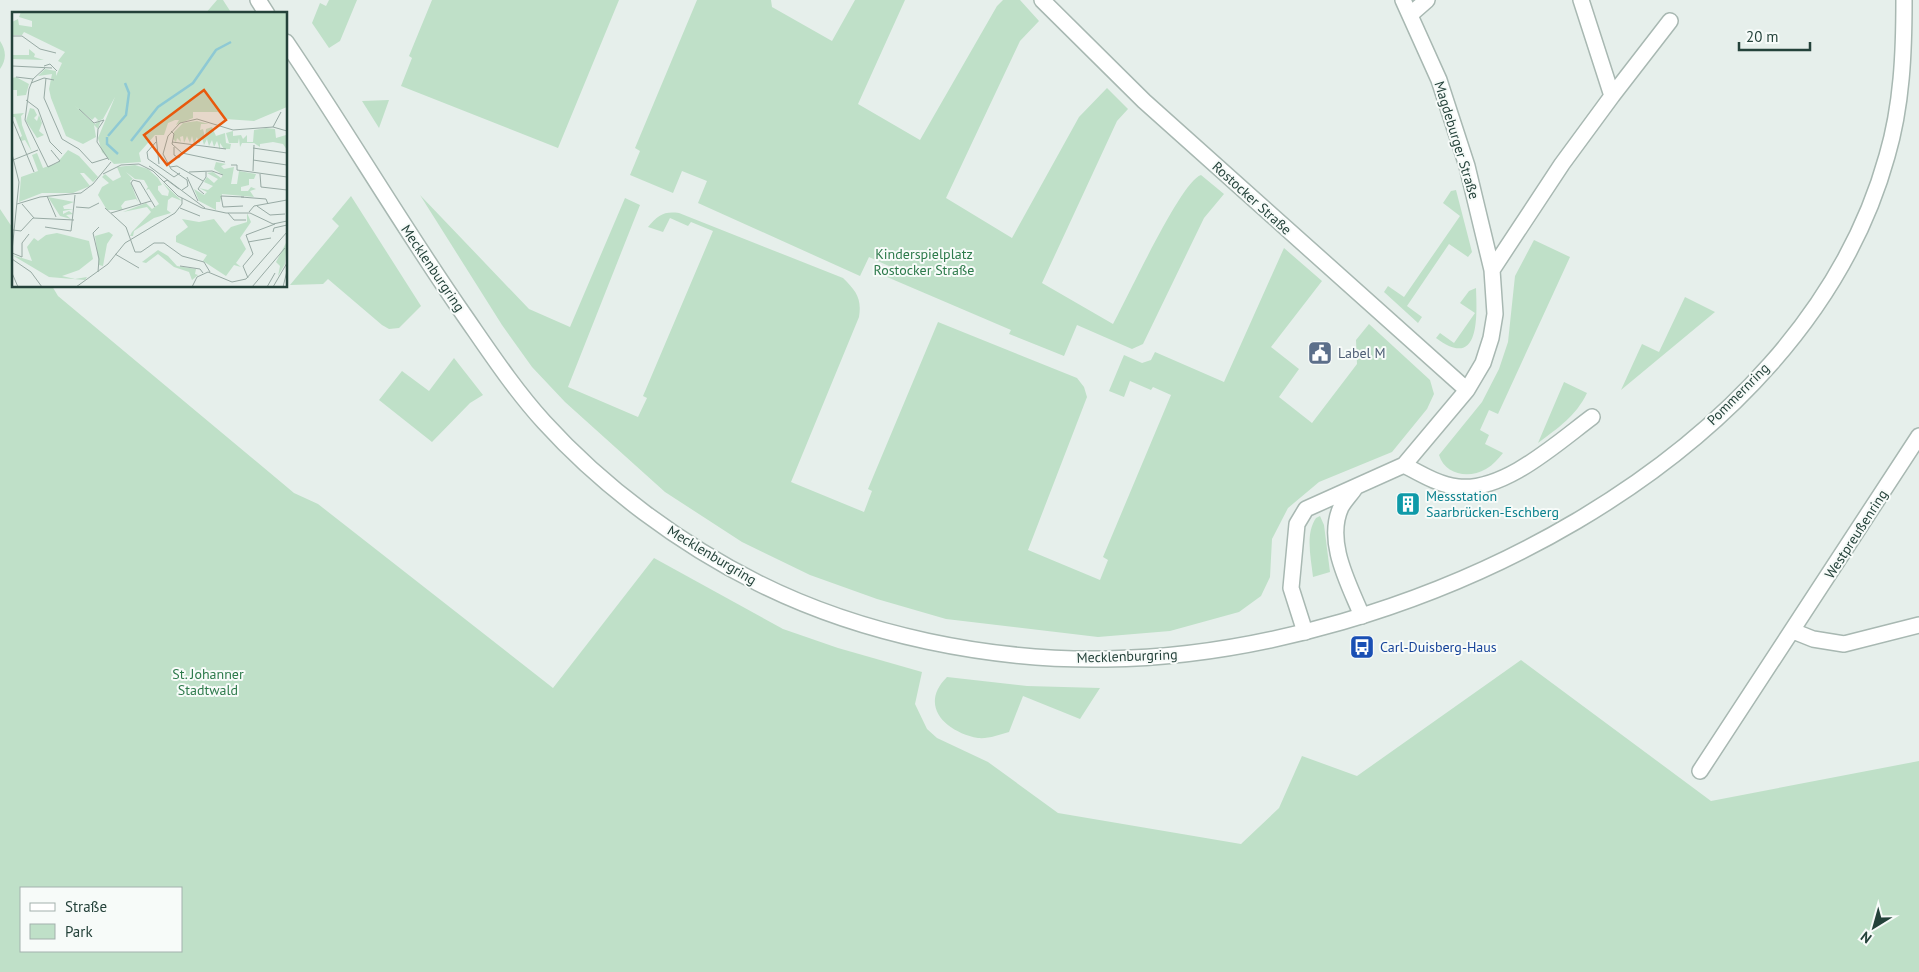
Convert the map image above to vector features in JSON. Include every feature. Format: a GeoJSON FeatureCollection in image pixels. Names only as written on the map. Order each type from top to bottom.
{"type":"FeatureCollection","features":[{"type":"Feature","properties":{"kind":"street"},"geometry":{"type":"LineString","coordinates":[[258,0],[266,12]]}},
{"type":"Feature","properties":{"kind":"street","name":"Rostocker Straße"},"geometry":{"type":"LineString","coordinates":[[1042,0],[1144,101],[1467,390]]}},
{"type":"Feature","properties":{"kind":"street","name":"Magdeburger Straße"},"geometry":{"type":"LineString","coordinates":[[1305,632],[1291,588],[1297,524],[1306,509],[1404,465],[1467,390],[1483,363],[1491,338],[1495,314],[1492,270],[1467,166],[1439,80],[1411,14],[1403,0]]}},
{"type":"Feature","properties":{"kind":"street"},"geometry":{"type":"LineString","coordinates":[[1411,14],[1427,0]]}},
{"type":"Feature","properties":{"kind":"street"},"geometry":{"type":"LineString","coordinates":[[1581,0],[1612,96]]}},
{"type":"Feature","properties":{"kind":"street","name":"Pommernring"},"geometry":{"type":"LineString","coordinates":[[1362,616],[1417,597],[1504,560],[1592,512],[1629,487],[1694,437],[1723,411],[1785,346],[1826,290],[1842,263],[1863,221],[1881,175],[1894,128],[1902,79],[1904,0]]}},
{"type":"Feature","properties":{"kind":"street"},"geometry":{"type":"LineString","coordinates":[[1492,270],[1562,164],[1670,21]]}},
{"type":"Feature","properties":{"kind":"street","name":"Mecklenburgring"},"geometry":{"type":"LineString","coordinates":[[288,45],[448,291],[526,401],[557,436],[594,472],[657,521],[728,567],[782,594],[866,627],[902,637],[998,652],[1104,659],[1147,657],[1222,649],[1305,632],[1362,616]]}},
{"type":"Feature","properties":{"kind":"street"},"geometry":{"type":"LineString","coordinates":[[1404,465],[1433,480],[1456,487],[1487,485],[1508,476],[1592,417]]}},
{"type":"Feature","properties":{"kind":"street","name":"Westpreußenring"},"geometry":{"type":"LineString","coordinates":[[1700,771],[1919,436]]}},
{"type":"Feature","properties":{"kind":"street","name":"Magdeburger Straße"},"geometry":{"type":"LineString","coordinates":[[1356,487],[1341,508],[1336,534],[1343,573],[1362,616]]}},
{"type":"Feature","properties":{"kind":"street"},"geometry":{"type":"LineString","coordinates":[[1793,631],[1813,639],[1844,644],[1919,625]]}},
{"type":"Feature","properties":{"kind":"green space"},"geometry":{"type":"Polygon","coordinates":[[[217,0],[223,0],[231,12],[207,12],[217,0]]]}},
{"type":"Feature","properties":{"kind":"green space"},"geometry":{"type":"Polygon","coordinates":[[[329,0],[357,0],[340,41],[329,48],[312,23],[320,3],[326,6],[329,0]]]}},
{"type":"Feature","properties":{"kind":"green space"},"geometry":{"type":"Polygon","coordinates":[[[432,0],[619,0],[558,148],[401,86],[412,58],[409,56],[432,0]]]}},
{"type":"Feature","properties":{"kind":"green space","name":"Kinderspielplatz Rostocker Straße"},"geometry":{"type":"Polygon","coordinates":[[[697,0],[771,0],[772,7],[832,41],[855,0],[905,0],[858,104],[920,140],[997,6],[1003,0],[1020,0],[1039,21],[1020,41],[946,198],[1012,238],[1079,117],[1107,88],[1128,109],[1117,121],[1042,283],[1113,324],[1168,218],[1192,182],[1201,175],[1224,194],[1204,218],[1143,344],[1132,349],[1077,325],[1064,356],[1009,334],[1011,330],[887,277],[891,267],[869,257],[860,276],[698,203],[707,181],[682,171],[673,193],[630,175],[640,151],[635,148],[697,0]]]}},
{"type":"Feature","properties":{"kind":"green space"},"geometry":{"type":"Polygon","coordinates":[[[0,41],[5,55],[0,69],[0,41]]]}},
{"type":"Feature","properties":{"kind":"green space"},"geometry":{"type":"Polygon","coordinates":[[[389,100],[379,128],[362,101],[389,100]]]}},
{"type":"Feature","properties":{"kind":"green space"},"geometry":{"type":"Polygon","coordinates":[[[1456,190],[1472,252],[1468,257],[1449,244],[1407,306],[1422,317],[1418,323],[1384,292],[1388,286],[1404,297],[1460,216],[1443,203],[1451,191],[1456,190]]]}},
{"type":"Feature","properties":{"kind":"green space"},"geometry":{"type":"Polygon","coordinates":[[[420,195],[529,309],[570,327],[625,198],[640,205],[568,387],[638,417],[647,398],[643,396],[713,231],[691,222],[688,226],[670,218],[663,232],[648,227],[655,219],[665,213],[679,213],[843,278],[857,295],[860,305],[859,317],[791,482],[864,512],[872,491],[868,489],[938,322],[1077,378],[1084,387],[1087,397],[1028,550],[1100,580],[1108,560],[1103,557],[1171,395],[1153,387],[1151,390],[1130,381],[1124,397],[1109,391],[1124,355],[1142,363],[1151,360],[1155,352],[1224,382],[1284,248],[1322,281],[1271,347],[1299,369],[1279,397],[1312,423],[1357,364],[1356,340],[1369,324],[1430,380],[1434,394],[1427,409],[1392,452],[1319,482],[1288,508],[1272,539],[1270,577],[1261,596],[1239,612],[1170,631],[1098,637],[946,619],[877,599],[810,575],[742,542],[665,492],[565,402],[532,367],[502,325],[420,195]]]}},
{"type":"Feature","properties":{"kind":"green space"},"geometry":{"type":"Polygon","coordinates":[[[351,196],[421,306],[399,328],[389,329],[382,325],[328,279],[323,284],[290,285],[339,226],[332,219],[351,196]]]}},
{"type":"Feature","properties":{"kind":"green space","name":"St. Johanner Stadtwald"},"geometry":{"type":"Polygon","coordinates":[[[0,209],[12,227],[12,288],[53,288],[58,296],[294,493],[318,504],[553,688],[654,558],[783,629],[838,648],[922,672],[915,704],[927,729],[937,738],[988,762],[1058,813],[1241,844],[1279,808],[1302,756],[1357,776],[1521,660],[1711,801],[1919,761],[1919,972],[0,972],[0,209]]]}},
{"type":"Feature","properties":{"kind":"green space"},"geometry":{"type":"Polygon","coordinates":[[[1534,240],[1570,257],[1498,414],[1489,410],[1480,430],[1489,435],[1485,444],[1503,453],[1491,466],[1479,472],[1465,474],[1452,471],[1446,467],[1439,455],[1482,402],[1499,369],[1508,342],[1515,276],[1534,240]]]}},
{"type":"Feature","properties":{"kind":"green space"},"geometry":{"type":"Polygon","coordinates":[[[1476,288],[1476,313],[1473,336],[1468,344],[1461,348],[1450,347],[1436,338],[1440,333],[1454,343],[1475,313],[1460,303],[1469,291],[1476,288]]]}},
{"type":"Feature","properties":{"kind":"green space"},"geometry":{"type":"Polygon","coordinates":[[[1685,297],[1715,312],[1621,390],[1642,344],[1659,352],[1685,297]]]}},
{"type":"Feature","properties":{"kind":"green space"},"geometry":{"type":"Polygon","coordinates":[[[454,358],[483,395],[470,403],[432,442],[379,400],[402,371],[429,391],[454,358]]]}},
{"type":"Feature","properties":{"kind":"green space"},"geometry":{"type":"Polygon","coordinates":[[[1564,382],[1587,393],[1572,415],[1538,443],[1564,382]]]}},
{"type":"Feature","properties":{"kind":"green space"},"geometry":{"type":"Polygon","coordinates":[[[1320,516],[1324,525],[1330,572],[1313,577],[1310,539],[1313,524],[1316,518],[1320,516]]]}},
{"type":"Feature","properties":{"kind":"green space"},"geometry":{"type":"Polygon","coordinates":[[[947,677],[1027,686],[1100,688],[1080,719],[1023,696],[1009,732],[978,738],[956,730],[946,724],[940,716],[935,698],[947,677]]]}},
{"type":"Feature","properties":{"kind":"place","name":"Label M"},"geometry":{"type":"Point","coordinates":[1320,353]}},
{"type":"Feature","properties":{"kind":"place","name":"Messstation Saarbrücken-Eschberg"},"geometry":{"type":"Point","coordinates":[1408,504]}},
{"type":"Feature","properties":{"kind":"place","name":"Carl-Duisberg-Haus"},"geometry":{"type":"Point","coordinates":[1362,647]}}]}
